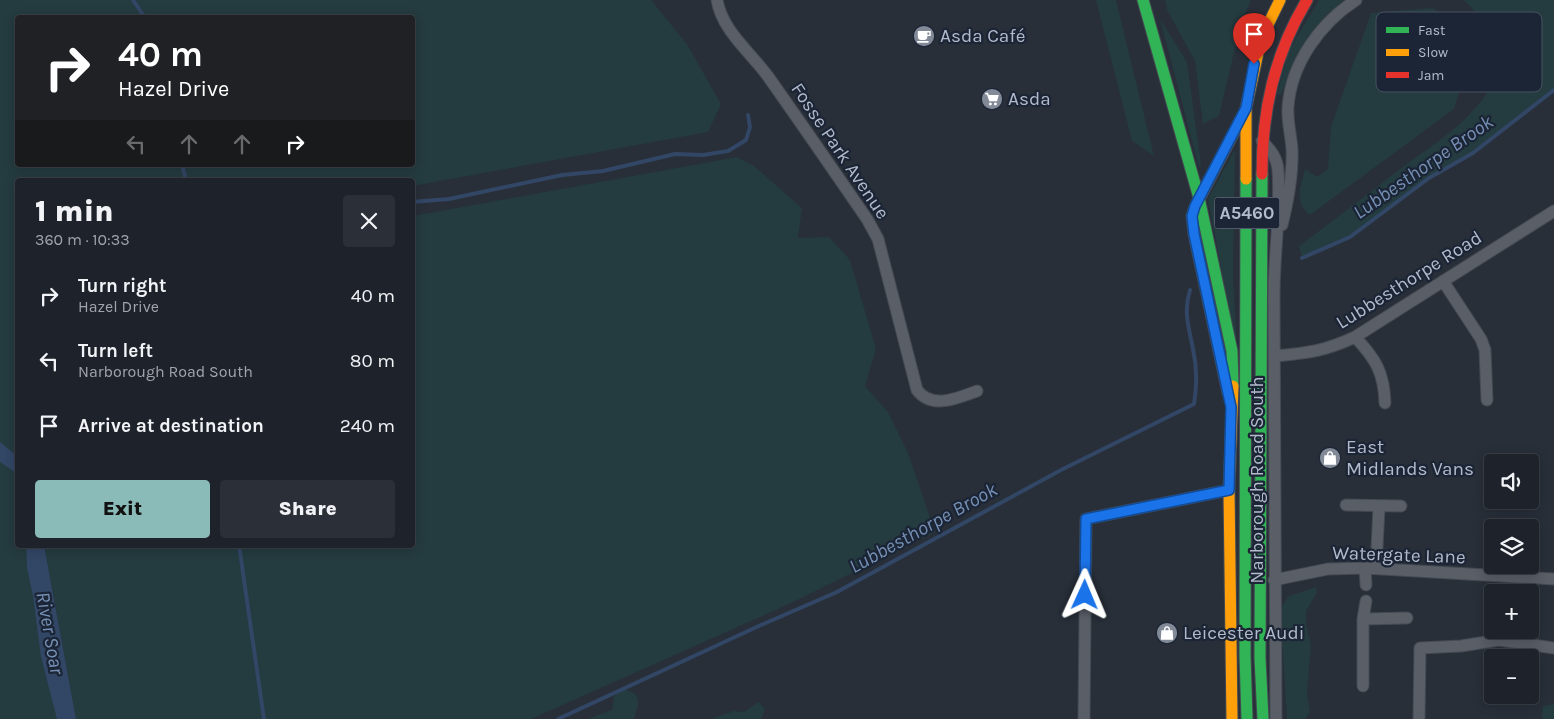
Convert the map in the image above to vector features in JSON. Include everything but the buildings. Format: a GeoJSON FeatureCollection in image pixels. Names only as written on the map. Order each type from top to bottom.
{"type":"FeatureCollection","features":[{"type":"Feature","properties":{"kind":"main road","name":"Narborough Road South"},"geometry":{"type":"LineString","coordinates":[[1143,0],[1199,198],[1232,351],[1233,384],[1229,490],[1232,719]]}},
{"type":"Feature","properties":{"kind":"main road","name":"Narborough Road South"},"geometry":{"type":"LineString","coordinates":[[1247,719],[1245,656],[1246,108],[1248,88],[1261,39],[1280,0]]}},
{"type":"Feature","properties":{"kind":"main road","name":"Narborough Road South"},"geometry":{"type":"LineString","coordinates":[[1263,719],[1260,658],[1262,141],[1267,101],[1278,62],[1295,20],[1307,0]]}},
{"type":"Feature","properties":{"kind":"street","name":"Fosse Park Avenue"},"geometry":{"type":"LineString","coordinates":[[717,0],[720,16],[728,28],[755,59],[782,96],[867,219],[878,239],[917,390],[923,397],[936,402],[978,391]]}},
{"type":"Feature","properties":{"kind":"street","name":"Narborough Road South"},"geometry":{"type":"LineString","coordinates":[[1278,242],[1287,206],[1290,183],[1292,149],[1288,108],[1293,78],[1306,53],[1322,30],[1356,0]]}},
{"type":"Feature","properties":{"kind":"street","name":"Narborough Road South"},"geometry":{"type":"LineString","coordinates":[[1199,198],[1246,108]]}},
{"type":"Feature","properties":{"kind":"street","name":"Narborough Road South"},"geometry":{"type":"LineString","coordinates":[[1247,121],[1255,135],[1276,158],[1278,171],[1278,242],[1274,286],[1276,719]]}},
{"type":"Feature","properties":{"kind":"street","name":"Lubbesthorpe Road"},"geometry":{"type":"LineString","coordinates":[[1275,356],[1311,353],[1329,348],[1355,336],[1554,211]]}},
{"type":"Feature","properties":{"kind":"street"},"geometry":{"type":"LineString","coordinates":[[1443,281],[1481,339],[1484,350],[1488,400]]}},
{"type":"Feature","properties":{"kind":"street"},"geometry":{"type":"LineString","coordinates":[[1355,336],[1372,355],[1378,367],[1384,385],[1385,404]]}},
{"type":"Feature","properties":{"kind":"street"},"geometry":{"type":"LineString","coordinates":[[1084,719],[1086,519],[1229,490]]}},
{"type":"Feature","properties":{"kind":"street"},"geometry":{"type":"LineString","coordinates":[[1346,505],[1401,506]]}},
{"type":"Feature","properties":{"kind":"street"},"geometry":{"type":"LineString","coordinates":[[1366,585],[1379,507]]}},
{"type":"Feature","properties":{"kind":"street","name":"Watergate Lane"},"geometry":{"type":"LineString","coordinates":[[1274,580],[1328,569],[1370,568],[1554,578]]}},
{"type":"Feature","properties":{"kind":"street"},"geometry":{"type":"LineString","coordinates":[[1363,686],[1363,619],[1366,601]]}},
{"type":"Feature","properties":{"kind":"street"},"geometry":{"type":"LineString","coordinates":[[1363,619],[1407,618]]}},
{"type":"Feature","properties":{"kind":"street"},"geometry":{"type":"LineString","coordinates":[[1419,719],[1420,648],[1461,646],[1499,640],[1554,648]]}},
{"type":"Feature","properties":{"kind":"green space"},"geometry":{"type":"Polygon","coordinates":[[[0,0],[651,0],[687,44],[721,104],[708,132],[415,186],[415,178],[15,178],[15,548],[35,548],[70,719],[0,719],[0,0]]]}},
{"type":"Feature","properties":{"kind":"green space"},"geometry":{"type":"Polygon","coordinates":[[[1096,0],[1116,0],[1154,156],[1132,141],[1096,0]]]}},
{"type":"Feature","properties":{"kind":"green space"},"geometry":{"type":"Polygon","coordinates":[[[1165,0],[1251,0],[1240,27],[1219,116],[1203,124],[1195,61],[1167,10],[1165,0]]]}},
{"type":"Feature","properties":{"kind":"green space"},"geometry":{"type":"Polygon","coordinates":[[[1319,0],[1344,0],[1322,20],[1305,42],[1281,95],[1277,94],[1289,50],[1319,0]]]}},
{"type":"Feature","properties":{"kind":"green space"},"geometry":{"type":"Polygon","coordinates":[[[1463,0],[1554,0],[1554,90],[1473,153],[1429,178],[1350,237],[1302,258],[1299,246],[1450,132],[1477,106],[1487,92],[1542,92],[1542,12],[1475,12],[1463,0]]]}},
{"type":"Feature","properties":{"kind":"green space"},"geometry":{"type":"Polygon","coordinates":[[[1433,8],[1438,12],[1383,12],[1433,8]]]}},
{"type":"Feature","properties":{"kind":"green space"},"geometry":{"type":"Polygon","coordinates":[[[1371,13],[1376,13],[1376,92],[1459,92],[1454,109],[1310,215],[1301,205],[1300,199],[1300,188],[1305,169],[1317,177],[1328,169],[1331,127],[1371,13]]]}},
{"type":"Feature","properties":{"kind":"green space"},"geometry":{"type":"Polygon","coordinates":[[[1160,19],[1187,62],[1201,164],[1199,167],[1160,19]]]}},
{"type":"Feature","properties":{"kind":"green space"},"geometry":{"type":"Polygon","coordinates":[[[1235,149],[1233,278],[1237,352],[1208,199],[1235,149]]]}},
{"type":"Feature","properties":{"kind":"green space"},"geometry":{"type":"Polygon","coordinates":[[[737,157],[754,166],[802,208],[798,238],[829,237],[850,260],[876,349],[865,386],[888,412],[908,453],[935,532],[789,604],[531,719],[76,719],[45,548],[415,548],[415,216],[737,157]]]}},
{"type":"Feature","properties":{"kind":"green space"},"geometry":{"type":"Polygon","coordinates":[[[1316,587],[1317,593],[1306,611],[1306,624],[1311,645],[1307,693],[1310,712],[1305,719],[1287,719],[1280,608],[1289,596],[1316,587]]]}},
{"type":"Feature","properties":{"kind":"green space"},"geometry":{"type":"Polygon","coordinates":[[[620,689],[632,692],[638,698],[634,719],[588,719],[612,710],[614,697],[620,689]]]}},
{"type":"Feature","properties":{"kind":"green space"},"geometry":{"type":"Polygon","coordinates":[[[759,702],[765,709],[761,719],[711,719],[734,711],[744,712],[759,702]]]}},
{"type":"Feature","properties":{"kind":"green space"},"geometry":{"type":"Polygon","coordinates":[[[1554,704],[1554,719],[1542,719],[1543,706],[1554,704]]]}},
{"type":"Feature","properties":{"kind":"water"},"geometry":{"type":"Polygon","coordinates":[[[0,442],[15,454],[15,472],[0,462],[0,442]]]}},
{"type":"Feature","properties":{"kind":"water","name":"River Soar"},"geometry":{"type":"Polygon","coordinates":[[[26,548],[45,548],[76,719],[57,719],[41,657],[33,596],[27,568],[26,548]]]}},
{"type":"Feature","properties":{"kind":"waterway"},"geometry":{"type":"LineString","coordinates":[[133,0],[143,15]]}},
{"type":"Feature","properties":{"kind":"waterway","name":"Lubbesthorpe Brook"},"geometry":{"type":"LineString","coordinates":[[1302,258],[1350,237],[1429,178],[1473,153],[1554,90]]}},
{"type":"Feature","properties":{"kind":"waterway"},"geometry":{"type":"LineString","coordinates":[[415,202],[449,199],[562,175],[603,171],[675,154],[703,155],[728,151],[746,140],[750,127],[748,115]]}},
{"type":"Feature","properties":{"kind":"waterway"},"geometry":{"type":"LineString","coordinates":[[183,167],[185,178]]}},
{"type":"Feature","properties":{"kind":"waterway","name":"Lubbesthorpe Brook"},"geometry":{"type":"LineString","coordinates":[[558,719],[837,592],[1061,470],[1194,404],[1196,370],[1187,313],[1190,290]]}},
{"type":"Feature","properties":{"kind":"waterway"},"geometry":{"type":"LineString","coordinates":[[239,548],[264,719]]}},
{"type":"Feature","properties":{"kind":"traffic: fast"},"geometry":{"type":"LineString","coordinates":[[1143,0],[1199,198],[1232,351],[1233,386]]}},
{"type":"Feature","properties":{"kind":"traffic: fast"},"geometry":{"type":"LineString","coordinates":[[1262,174],[1260,658],[1263,719]]}},
{"type":"Feature","properties":{"kind":"traffic: fast"},"geometry":{"type":"LineString","coordinates":[[1246,179],[1245,656],[1247,719]]}},
{"type":"Feature","properties":{"kind":"traffic: slow"},"geometry":{"type":"LineString","coordinates":[[1246,179],[1246,108],[1261,39],[1280,0]]}},
{"type":"Feature","properties":{"kind":"traffic: slow"},"geometry":{"type":"LineString","coordinates":[[1232,719],[1229,490],[1233,386]]}},
{"type":"Feature","properties":{"kind":"traffic: jam"},"geometry":{"type":"LineString","coordinates":[[1262,174],[1264,128],[1272,84],[1286,42],[1307,0]]}},
{"type":"Feature","properties":{"kind":"place","name":"Asda Café"},"geometry":{"type":"Point","coordinates":[924,36]}},
{"type":"Feature","properties":{"kind":"place","name":"Asda"},"geometry":{"type":"Point","coordinates":[992,99]}},
{"type":"Feature","properties":{"kind":"place","name":"East Midlands Vans"},"geometry":{"type":"Point","coordinates":[1330,458]}},
{"type":"Feature","properties":{"kind":"place","name":"Leicester Audi"},"geometry":{"type":"Point","coordinates":[1167,633]}},
{"type":"Feature","properties":{"kind":"route"},"geometry":{"type":"LineString","coordinates":[[1085,595],[1086,519],[1229,490],[1231,407],[1194,234],[1192,216],[1195,206],[1246,108],[1248,88],[1254,64]]}}]}
